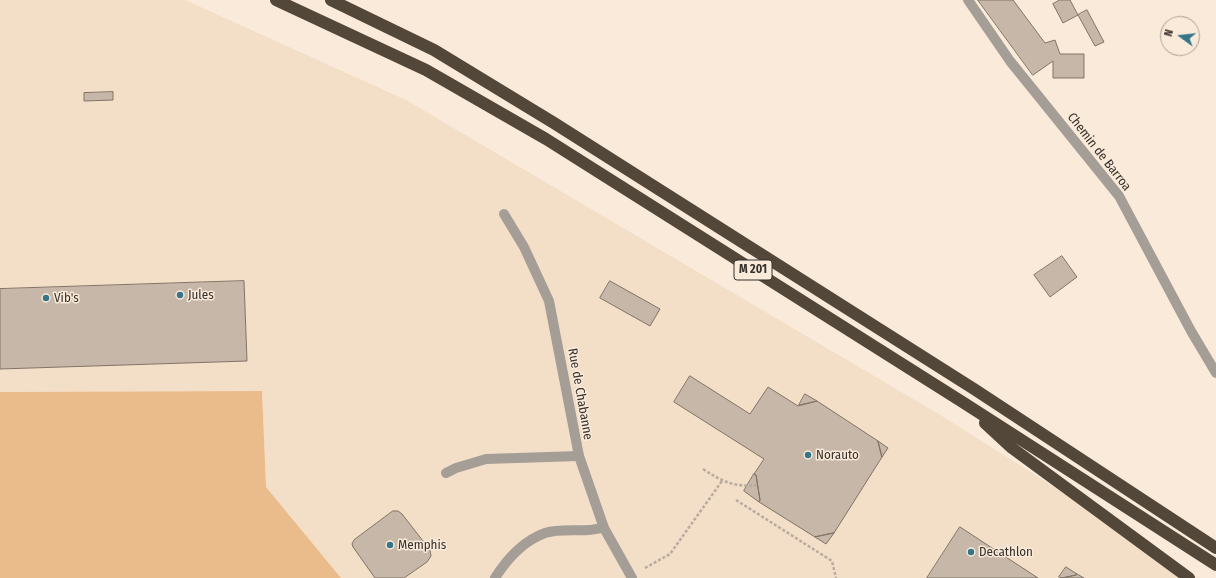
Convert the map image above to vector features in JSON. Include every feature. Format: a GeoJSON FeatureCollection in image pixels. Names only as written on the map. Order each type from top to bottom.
{"type":"FeatureCollection","features":[{"type":"Feature","properties":{"kind":"highway","name":"M 201"},"geometry":{"type":"LineString","coordinates":[[276,0],[426,70],[546,139],[964,403],[1216,565]]}},
{"type":"Feature","properties":{"kind":"highway","name":"M 201"},"geometry":{"type":"LineString","coordinates":[[331,0],[434,50],[547,119],[974,389],[1216,548]]}},
{"type":"Feature","properties":{"kind":"highway"},"geometry":{"type":"LineString","coordinates":[[964,403],[1012,448],[1189,578]]}},
{"type":"Feature","properties":{"kind":"street","name":"Chemin de Barroa"},"geometry":{"type":"LineString","coordinates":[[968,0],[1010,61],[1119,196],[1191,331],[1216,373]]}},
{"type":"Feature","properties":{"kind":"street","name":"Rue de Chabanne"},"geometry":{"type":"LineString","coordinates":[[504,214],[524,247],[549,301],[579,456],[604,528],[632,578]]}},
{"type":"Feature","properties":{"kind":"street"},"geometry":{"type":"LineString","coordinates":[[446,473],[456,468],[486,459],[579,456]]}},
{"type":"Feature","properties":{"kind":"street"},"geometry":{"type":"LineString","coordinates":[[495,578],[515,552],[532,539],[546,533],[604,528]]}},
{"type":"Feature","properties":{"kind":"path"},"geometry":{"type":"LineString","coordinates":[[702,469],[722,481],[746,487],[758,485]]}},
{"type":"Feature","properties":{"kind":"path"},"geometry":{"type":"LineString","coordinates":[[644,568],[670,554],[722,481]]}},
{"type":"Feature","properties":{"kind":"path"},"geometry":{"type":"LineString","coordinates":[[736,500],[832,561],[836,578]]}},
{"type":"Feature","properties":{"kind":"shaded area"},"geometry":{"type":"Polygon","coordinates":[[[0,0],[185,0],[406,100],[942,416],[1198,578],[341,578],[266,487],[262,391],[0,392],[0,0]]]}},
{"type":"Feature","properties":{"kind":"shaded area"},"geometry":{"type":"Polygon","coordinates":[[[262,391],[266,487],[341,578],[0,578],[0,392],[262,391]]]}},
{"type":"Feature","properties":{"kind":"building"},"geometry":{"type":"Polygon","coordinates":[[[978,0],[1013,0],[1045,43],[1055,40],[1060,54],[1084,54],[1084,78],[1053,78],[1053,61],[1033,75],[978,0]]]}},
{"type":"Feature","properties":{"kind":"building"},"geometry":{"type":"Polygon","coordinates":[[[1060,0],[1070,0],[1078,15],[1063,23],[1053,4],[1060,0]]]}},
{"type":"Feature","properties":{"kind":"building"},"geometry":{"type":"Polygon","coordinates":[[[1087,10],[1104,42],[1095,46],[1078,15],[1087,10]]]}},
{"type":"Feature","properties":{"kind":"building"},"geometry":{"type":"Polygon","coordinates":[[[113,92],[113,100],[84,101],[84,93],[113,92]]]}},
{"type":"Feature","properties":{"kind":"building"},"geometry":{"type":"Polygon","coordinates":[[[1062,256],[1077,277],[1050,297],[1034,275],[1062,256]]]}},
{"type":"Feature","properties":{"kind":"building"},"geometry":{"type":"Polygon","coordinates":[[[244,281],[247,361],[0,369],[0,289],[244,281]]]}},
{"type":"Feature","properties":{"kind":"building"},"geometry":{"type":"Polygon","coordinates":[[[610,281],[660,309],[650,326],[600,298],[610,281]]]}},
{"type":"Feature","properties":{"kind":"building"},"geometry":{"type":"Polygon","coordinates":[[[690,376],[750,414],[768,387],[798,406],[817,401],[878,441],[882,457],[834,533],[815,537],[759,502],[760,500],[756,475],[754,474],[764,459],[674,402],[690,376]]]}},
{"type":"Feature","properties":{"kind":"building"},"geometry":{"type":"Polygon","coordinates":[[[805,394],[817,401],[799,405],[805,394]]]}},
{"type":"Feature","properties":{"kind":"building"},"geometry":{"type":"Polygon","coordinates":[[[878,441],[888,448],[882,457],[878,441]]]}},
{"type":"Feature","properties":{"kind":"building"},"geometry":{"type":"Polygon","coordinates":[[[754,474],[756,475],[760,500],[759,502],[744,491],[754,474]]]}},
{"type":"Feature","properties":{"kind":"building","name":"Memphis"},"geometry":{"type":"Polygon","coordinates":[[[393,511],[398,511],[402,514],[430,550],[431,556],[427,562],[404,578],[375,578],[352,544],[354,540],[393,511]]]}},
{"type":"Feature","properties":{"kind":"building","name":"Decathlon"},"geometry":{"type":"Polygon","coordinates":[[[960,527],[1038,578],[927,578],[960,527]]]}},
{"type":"Feature","properties":{"kind":"building"},"geometry":{"type":"Polygon","coordinates":[[[834,533],[826,544],[815,537],[834,533]]]}},
{"type":"Feature","properties":{"kind":"building"},"geometry":{"type":"Polygon","coordinates":[[[1066,567],[1077,574],[1062,578],[1059,577],[1066,567]]]}},
{"type":"Feature","properties":{"kind":"building","name":"Decathlon"},"geometry":{"type":"Polygon","coordinates":[[[1077,574],[1084,578],[1062,578],[1076,575],[1077,574]]]}},
{"type":"Feature","properties":{"kind":"place","name":"Jules"},"geometry":{"type":"Point","coordinates":[180,295]}},
{"type":"Feature","properties":{"kind":"place","name":"Vib's"},"geometry":{"type":"Point","coordinates":[46,298]}},
{"type":"Feature","properties":{"kind":"place","name":"Norauto"},"geometry":{"type":"Point","coordinates":[808,455]}},
{"type":"Feature","properties":{"kind":"place","name":"Memphis"},"geometry":{"type":"Point","coordinates":[390,545]}},
{"type":"Feature","properties":{"kind":"place","name":"Decathlon"},"geometry":{"type":"Point","coordinates":[971,552]}}]}
